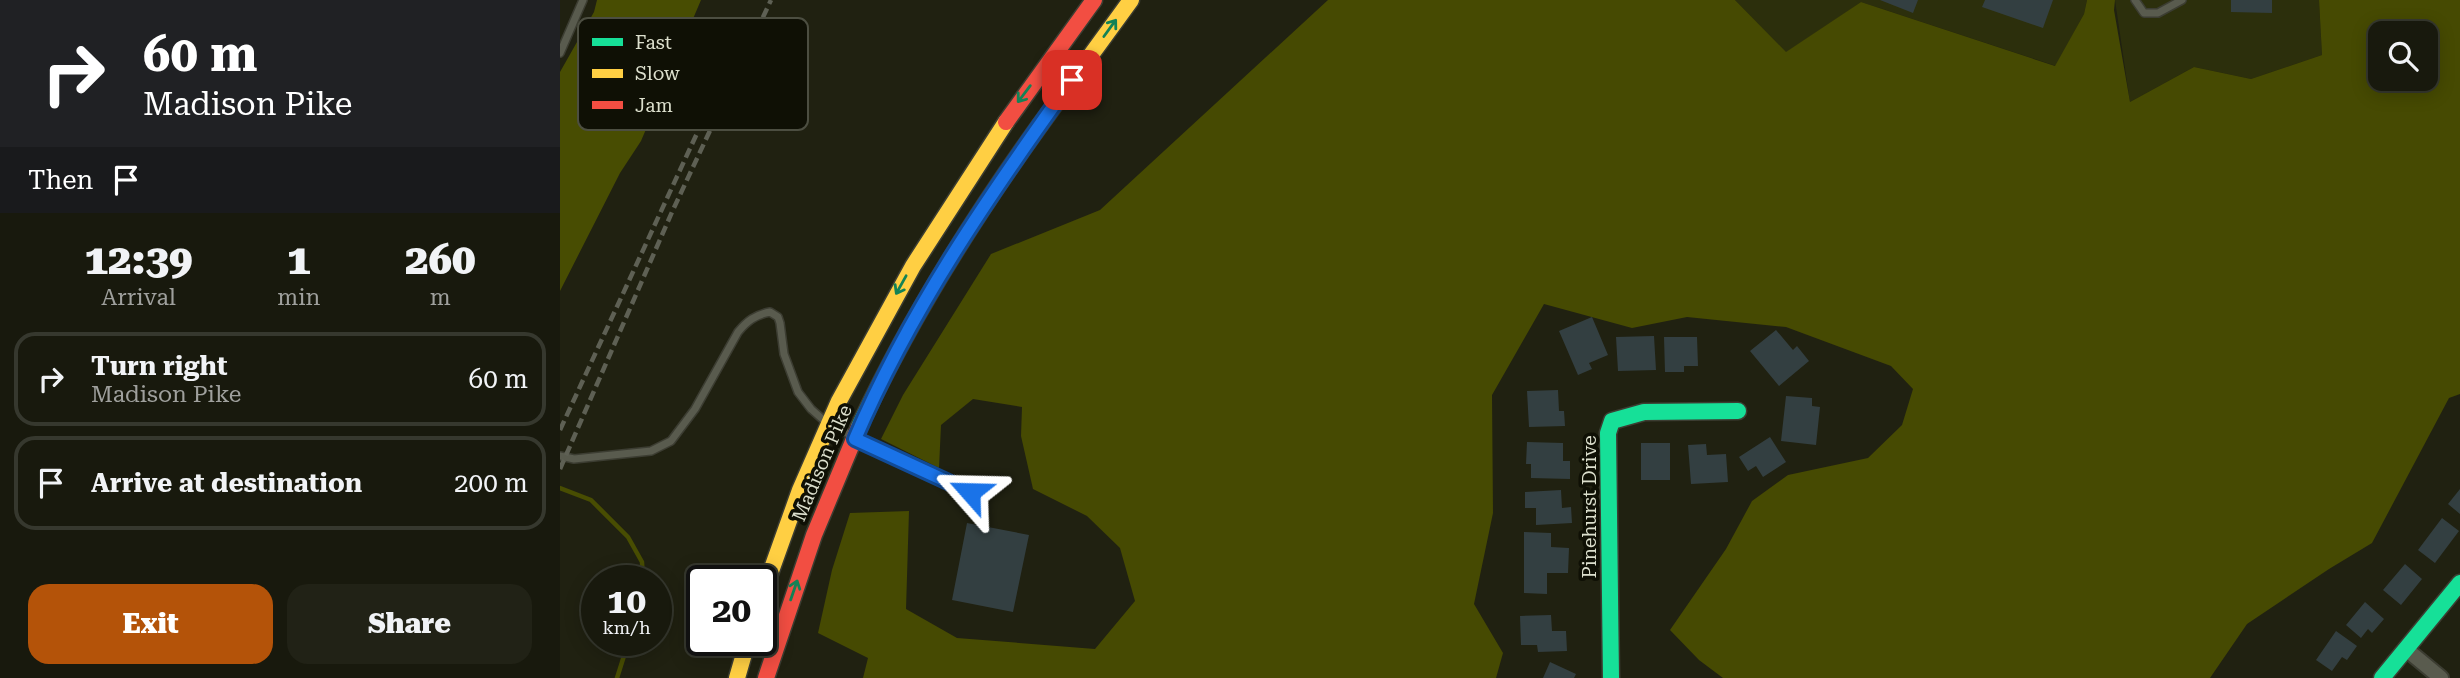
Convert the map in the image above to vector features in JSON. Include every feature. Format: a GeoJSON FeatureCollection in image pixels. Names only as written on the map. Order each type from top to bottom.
{"type":"FeatureCollection","features":[{"type":"Feature","properties":{"kind":"main road","name":"Madison Pike"},"geometry":{"type":"LineString","coordinates":[[773,565],[828,424],[914,262],[968,174],[1094,0]]}},
{"type":"Feature","properties":{"kind":"main road","name":"Madison Pike"},"geometry":{"type":"LineString","coordinates":[[766,678],[779,632],[812,540],[872,400],[920,308],[1013,161],[1131,0]]}},
{"type":"Feature","properties":{"kind":"main road","name":"Pinehurst Drive"},"geometry":{"type":"LineString","coordinates":[[1611,678],[1608,433],[1612,421],[1644,412],[1738,411]]}},
{"type":"Feature","properties":{"kind":"main road"},"geometry":{"type":"LineString","coordinates":[[2382,678],[2460,583]]}},
{"type":"Feature","properties":{"kind":"main road"},"geometry":{"type":"LineString","coordinates":[[737,678],[743,656]]}},
{"type":"Feature","properties":{"kind":"street"},"geometry":{"type":"LineString","coordinates":[[2406,649],[2441,678]]}},
{"type":"Feature","properties":{"kind":"lane"},"geometry":{"type":"LineString","coordinates":[[560,53],[583,0]]}},
{"type":"Feature","properties":{"kind":"lane"},"geometry":{"type":"LineString","coordinates":[[2135,0],[2144,13],[2158,13],[2182,0]]}},
{"type":"Feature","properties":{"kind":"lane"},"geometry":{"type":"LineString","coordinates":[[560,456],[574,459],[651,451],[671,441],[695,409],[737,332],[747,321],[759,314],[770,312],[778,317],[784,354],[797,392],[811,409],[828,424],[855,439],[970,492]]}},
{"type":"Feature","properties":{"kind":"shaded area"},"geometry":{"type":"Polygon","coordinates":[[[597,0],[701,0],[693,18],[591,18],[597,0]]]}},
{"type":"Feature","properties":{"kind":"shaded area"},"geometry":{"type":"Polygon","coordinates":[[[1328,0],[1735,0],[1786,52],[1861,2],[2055,66],[2084,14],[2087,0],[2115,0],[2114,10],[2130,102],[2194,67],[2251,79],[2322,55],[2319,0],[2460,0],[2460,394],[2449,398],[2372,543],[2247,624],[2210,678],[1723,678],[1699,660],[1670,630],[1726,549],[1752,501],[1788,475],[1868,458],[1902,425],[1913,389],[1891,366],[1786,327],[1687,317],[1632,328],[1544,304],[1492,395],[1493,513],[1474,604],[1503,653],[1496,678],[863,678],[868,658],[818,633],[832,570],[850,513],[909,511],[906,609],[957,638],[1095,649],[1135,601],[1120,548],[1087,516],[1033,489],[1021,436],[1022,407],[973,399],[941,425],[939,468],[881,439],[903,395],[991,254],[1100,210],[1328,0]]]}},
{"type":"Feature","properties":{"kind":"shaded area"},"geometry":{"type":"Polygon","coordinates":[[[1735,0],[2087,0],[2084,14],[2056,66],[1861,2],[1786,53],[1735,0]]]}},
{"type":"Feature","properties":{"kind":"shaded area"},"geometry":{"type":"Polygon","coordinates":[[[2115,0],[2319,0],[2322,55],[2251,79],[2194,67],[2130,102],[2115,0]]]}},
{"type":"Feature","properties":{"kind":"shaded area"},"geometry":{"type":"Polygon","coordinates":[[[578,40],[578,130],[646,130],[620,173],[560,291],[560,213],[560,72],[578,40]]]}},
{"type":"Feature","properties":{"kind":"building"},"geometry":{"type":"Polygon","coordinates":[[[1880,0],[1918,0],[1913,13],[1880,0]]]}},
{"type":"Feature","properties":{"kind":"building"},"geometry":{"type":"Polygon","coordinates":[[[1985,0],[2053,0],[2043,28],[1982,7],[1985,0]]]}},
{"type":"Feature","properties":{"kind":"building"},"geometry":{"type":"Polygon","coordinates":[[[2231,0],[2272,0],[2272,13],[2231,12],[2231,0]]]}},
{"type":"Feature","properties":{"kind":"building"},"geometry":{"type":"Polygon","coordinates":[[[1592,317],[1608,355],[1589,363],[1592,369],[1578,375],[1559,331],[1592,317]]]}},
{"type":"Feature","properties":{"kind":"building"},"geometry":{"type":"Polygon","coordinates":[[[1776,330],[1793,350],[1797,346],[1809,361],[1779,386],[1750,351],[1776,330]]]}},
{"type":"Feature","properties":{"kind":"building"},"geometry":{"type":"Polygon","coordinates":[[[1654,336],[1656,370],[1618,371],[1616,337],[1654,336]]]}},
{"type":"Feature","properties":{"kind":"building"},"geometry":{"type":"Polygon","coordinates":[[[1664,337],[1697,337],[1698,366],[1684,366],[1684,372],[1665,372],[1664,337]]]}},
{"type":"Feature","properties":{"kind":"building"},"geometry":{"type":"Polygon","coordinates":[[[1558,390],[1559,411],[1564,411],[1565,426],[1529,427],[1527,391],[1558,390]]]}},
{"type":"Feature","properties":{"kind":"building"},"geometry":{"type":"Polygon","coordinates":[[[1786,396],[1812,398],[1812,406],[1820,407],[1816,445],[1781,441],[1786,396]]]}},
{"type":"Feature","properties":{"kind":"building"},"geometry":{"type":"Polygon","coordinates":[[[1770,437],[1786,462],[1763,477],[1756,466],[1748,471],[1739,457],[1770,437]]]}},
{"type":"Feature","properties":{"kind":"building"},"geometry":{"type":"Polygon","coordinates":[[[1527,442],[1563,443],[1563,461],[1570,461],[1570,479],[1531,478],[1531,464],[1526,464],[1527,442]]]}},
{"type":"Feature","properties":{"kind":"building"},"geometry":{"type":"Polygon","coordinates":[[[1641,443],[1670,443],[1670,480],[1641,480],[1641,443]]]}},
{"type":"Feature","properties":{"kind":"building"},"geometry":{"type":"Polygon","coordinates":[[[1706,444],[1707,455],[1726,454],[1728,482],[1691,484],[1688,445],[1706,444]]]}},
{"type":"Feature","properties":{"kind":"building"},"geometry":{"type":"Polygon","coordinates":[[[2460,489],[2460,514],[2448,504],[2460,489]]]}},
{"type":"Feature","properties":{"kind":"building"},"geometry":{"type":"Polygon","coordinates":[[[1561,490],[1562,508],[1571,507],[1572,523],[1536,525],[1536,508],[1525,508],[1525,492],[1561,490]]]}},
{"type":"Feature","properties":{"kind":"building"},"geometry":{"type":"Polygon","coordinates":[[[2442,518],[2459,531],[2435,563],[2418,550],[2442,518]]]}},
{"type":"Feature","properties":{"kind":"building"},"geometry":{"type":"Polygon","coordinates":[[[967,523],[1029,535],[1013,612],[952,600],[967,523]]]}},
{"type":"Feature","properties":{"kind":"building"},"geometry":{"type":"Polygon","coordinates":[[[1524,532],[1551,533],[1551,547],[1569,548],[1568,573],[1547,573],[1547,594],[1524,593],[1524,532]]]}},
{"type":"Feature","properties":{"kind":"building"},"geometry":{"type":"Polygon","coordinates":[[[2405,564],[2422,579],[2401,605],[2383,590],[2405,564]]]}},
{"type":"Feature","properties":{"kind":"building"},"geometry":{"type":"Polygon","coordinates":[[[2365,602],[2384,619],[2372,633],[2368,629],[2361,638],[2346,625],[2365,602]]]}},
{"type":"Feature","properties":{"kind":"building"},"geometry":{"type":"Polygon","coordinates":[[[1551,615],[1552,631],[1566,631],[1567,651],[1538,652],[1537,645],[1521,645],[1520,616],[1551,615]]]}},
{"type":"Feature","properties":{"kind":"building"},"geometry":{"type":"Polygon","coordinates":[[[2336,631],[2357,646],[2347,660],[2342,657],[2332,671],[2316,660],[2336,631]]]}},
{"type":"Feature","properties":{"kind":"building"},"geometry":{"type":"Polygon","coordinates":[[[1550,662],[1576,674],[1574,678],[1543,678],[1550,662]]]}},
{"type":"Feature","properties":{"kind":"waterway"},"geometry":{"type":"LineString","coordinates":[[560,488],[591,500],[628,537],[642,565]]}},
{"type":"Feature","properties":{"kind":"waterway"},"geometry":{"type":"LineString","coordinates":[[617,678],[624,656]]}},
{"type":"Feature","properties":{"kind":"railway"},"geometry":{"type":"LineString","coordinates":[[763,18],[771,0]]}},
{"type":"Feature","properties":{"kind":"railway"},"geometry":{"type":"LineString","coordinates":[[560,430],[699,130]]}},
{"type":"Feature","properties":{"kind":"railway"},"geometry":{"type":"LineString","coordinates":[[560,469],[710,130]]}},
{"type":"Feature","properties":{"kind":"traffic: fast"},"geometry":{"type":"LineString","coordinates":[[859,427],[878,387],[942,272],[1040,125]]}},
{"type":"Feature","properties":{"kind":"traffic: fast"},"geometry":{"type":"LineString","coordinates":[[1611,678],[1608,433],[1612,421],[1644,412],[1738,411]]}},
{"type":"Feature","properties":{"kind":"traffic: fast"},"geometry":{"type":"LineString","coordinates":[[2382,678],[2460,583]]}},
{"type":"Feature","properties":{"kind":"traffic: slow"},"geometry":{"type":"LineString","coordinates":[[1040,125],[1131,0]]}},
{"type":"Feature","properties":{"kind":"traffic: slow"},"geometry":{"type":"LineString","coordinates":[[773,565],[800,490],[839,401],[913,266],[1006,122]]}},
{"type":"Feature","properties":{"kind":"traffic: slow"},"geometry":{"type":"LineString","coordinates":[[737,678],[743,656]]}},
{"type":"Feature","properties":{"kind":"traffic: jam"},"geometry":{"type":"LineString","coordinates":[[1006,122],[1094,0]]}},
{"type":"Feature","properties":{"kind":"traffic: jam"},"geometry":{"type":"LineString","coordinates":[[766,678],[814,535],[859,427]]}},
{"type":"Feature","properties":{"kind":"route"},"geometry":{"type":"LineString","coordinates":[[970,492],[855,439],[872,400],[920,308],[1013,161],[1072,80]]}}]}
